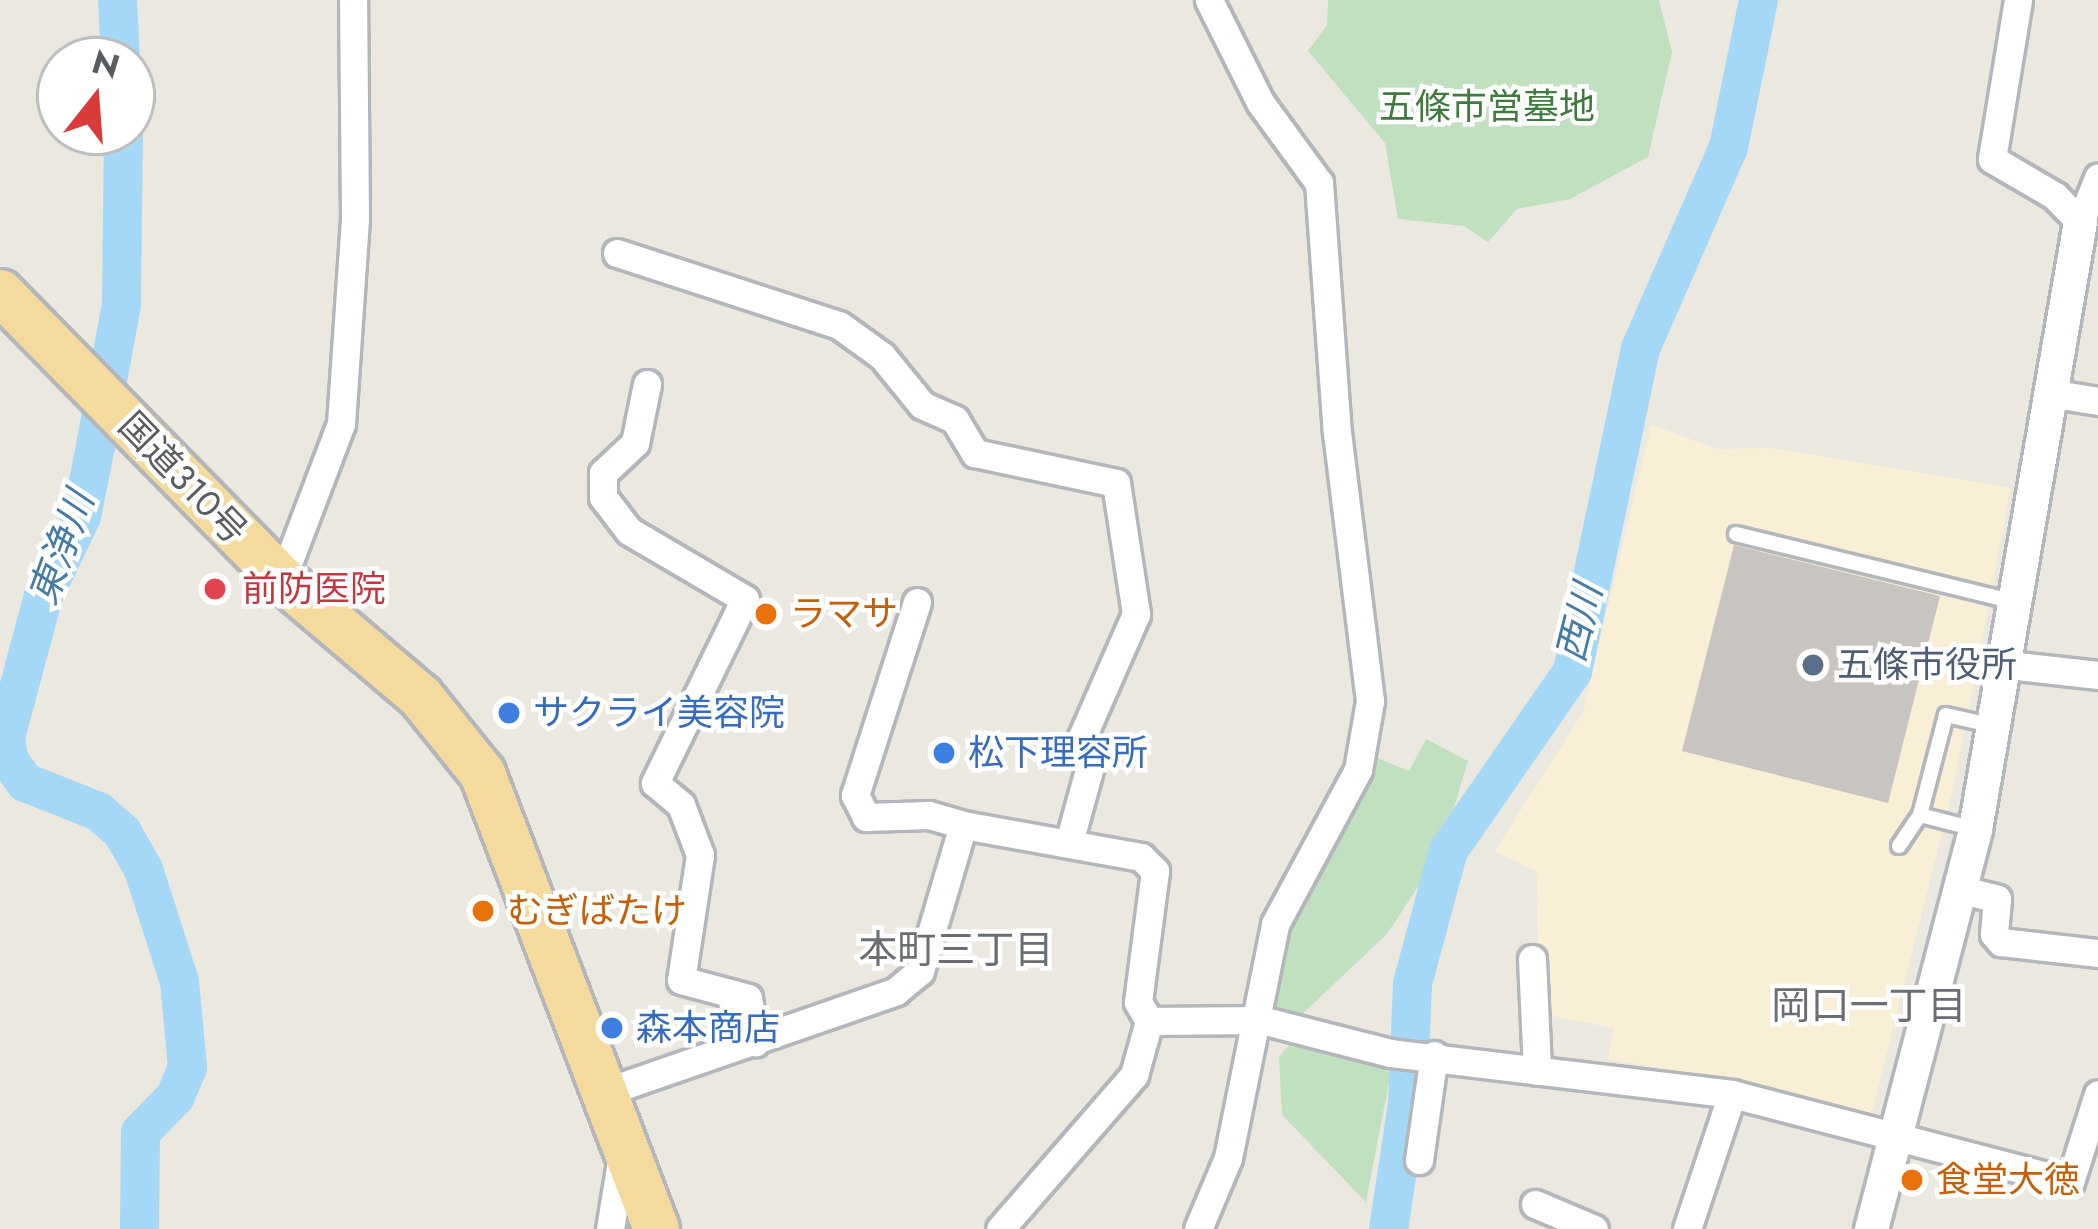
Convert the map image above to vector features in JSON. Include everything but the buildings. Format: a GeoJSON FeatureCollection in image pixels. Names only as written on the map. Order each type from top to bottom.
{"type":"FeatureCollection","features":[{"type":"Feature","properties":{"kind":"highway","name":"国道310号"},"geometry":{"type":"LineString","coordinates":[[0,292],[282,579],[420,696],[482,772],[608,1091],[624,1148],[656,1229]]}},
{"type":"Feature","properties":{"kind":"street"},"geometry":{"type":"LineString","coordinates":[[282,579],[340,424],[355,219],[353,0]]}},
{"type":"Feature","properties":{"kind":"street"},"geometry":{"type":"LineString","coordinates":[[1198,1229],[1228,1158],[1261,1020],[1275,924],[1358,770],[1370,701],[1319,183],[1260,102],[1209,0]]}},
{"type":"Feature","properties":{"kind":"street"},"geometry":{"type":"LineString","coordinates":[[2018,0],[1992,160],[2055,196],[2080,222]]}},
{"type":"Feature","properties":{"kind":"street"},"geometry":{"type":"LineString","coordinates":[[1870,1229],[1962,890],[2019,603],[2080,222],[2098,178]]}},
{"type":"Feature","properties":{"kind":"street"},"geometry":{"type":"LineString","coordinates":[[617,253],[839,325],[882,356],[922,405],[955,420],[975,453],[1116,483],[1136,614],[1082,737],[1092,759],[1070,839]]}},
{"type":"Feature","properties":{"kind":"street"},"geometry":{"type":"LineString","coordinates":[[647,384],[635,443],[603,473],[603,497],[629,531],[745,599],[656,783],[681,805],[700,855],[681,980],[748,998],[755,1042]]}},
{"type":"Feature","properties":{"kind":"street"},"geometry":{"type":"LineString","coordinates":[[2054,394],[2098,401]]}},
{"type":"Feature","properties":{"kind":"street"},"geometry":{"type":"LineString","coordinates":[[917,602],[855,795],[866,817],[929,814],[963,825],[1070,839],[1141,857],[1155,871],[1138,1001],[1149,1021],[1134,1075],[1109,1110],[1000,1229]]}},
{"type":"Feature","properties":{"kind":"street"},"geometry":{"type":"LineString","coordinates":[[2008,664],[2098,675]]}},
{"type":"Feature","properties":{"kind":"street"},"geometry":{"type":"LineString","coordinates":[[608,1091],[896,991],[920,971],[963,825]]}},
{"type":"Feature","properties":{"kind":"street"},"geometry":{"type":"LineString","coordinates":[[1962,890],[1997,899],[1994,934],[2001,942],[2098,953]]}},
{"type":"Feature","properties":{"kind":"street"},"geometry":{"type":"LineString","coordinates":[[1532,959],[1537,1071]]}},
{"type":"Feature","properties":{"kind":"street"},"geometry":{"type":"LineString","coordinates":[[1149,1021],[1261,1020],[1390,1053],[1431,1054],[1732,1094],[2070,1182],[2098,1094]]}},
{"type":"Feature","properties":{"kind":"street"},"geometry":{"type":"LineString","coordinates":[[1419,1160],[1431,1054]]}},
{"type":"Feature","properties":{"kind":"street"},"geometry":{"type":"LineString","coordinates":[[1687,1229],[1732,1094]]}},
{"type":"Feature","properties":{"kind":"street"},"geometry":{"type":"LineString","coordinates":[[610,1229],[624,1148]]}},
{"type":"Feature","properties":{"kind":"street"},"geometry":{"type":"LineString","coordinates":[[1535,1204],[1594,1229]]}},
{"type":"Feature","properties":{"kind":"lane"},"geometry":{"type":"LineString","coordinates":[[1736,533],[2019,603]]}},
{"type":"Feature","properties":{"kind":"lane"},"geometry":{"type":"LineString","coordinates":[[1899,846],[1920,814],[1946,715],[1996,727]]}},
{"type":"Feature","properties":{"kind":"lane"},"geometry":{"type":"LineString","coordinates":[[1920,814],[1975,829]]}},
{"type":"Feature","properties":{"kind":"shaded area"},"geometry":{"type":"Polygon","coordinates":[[[1651,425],[1718,449],[1770,448],[2011,488],[1953,790],[1870,1120],[1795,1092],[1608,1059],[1614,1028],[1539,1013],[1537,872],[1495,851],[1583,712],[1651,425]]]}},
{"type":"Feature","properties":{"kind":"green space","name":"五條市営墓地"},"geometry":{"type":"Polygon","coordinates":[[[1328,0],[1659,0],[1672,52],[1648,157],[1570,199],[1517,209],[1488,242],[1464,226],[1398,219],[1385,143],[1308,51],[1327,25],[1328,0]]]}},
{"type":"Feature","properties":{"kind":"green space"},"geometry":{"type":"Polygon","coordinates":[[[1426,739],[1468,761],[1440,853],[1387,934],[1297,1019],[1270,1010],[1286,926],[1377,758],[1409,771],[1426,739]]]}},
{"type":"Feature","properties":{"kind":"green space"},"geometry":{"type":"Polygon","coordinates":[[[1297,1035],[1393,1061],[1366,1202],[1282,1115],[1279,1057],[1297,1035]]]}},
{"type":"Feature","properties":{"kind":"waterway","name":"東浄川"},"geometry":{"type":"LineString","coordinates":[[117,0],[119,36]]}},
{"type":"Feature","properties":{"kind":"waterway","name":"西川"},"geometry":{"type":"LineString","coordinates":[[1388,1229],[1407,1103],[1412,983],[1448,850],[1572,671],[1640,348],[1728,147],[1758,0]]}},
{"type":"Feature","properties":{"kind":"waterway","name":"東浄川"},"geometry":{"type":"LineString","coordinates":[[123,156],[121,304],[81,516],[43,595],[5,737],[8,759],[25,782],[98,811],[122,832],[143,869],[179,981],[187,1067],[174,1097],[140,1132],[139,1229]]}},
{"type":"Feature","properties":{"kind":"place","name":"前防医院"},"geometry":{"type":"Point","coordinates":[215,589]}},
{"type":"Feature","properties":{"kind":"place","name":"ラマサ"},"geometry":{"type":"Point","coordinates":[766,614]}},
{"type":"Feature","properties":{"kind":"place","name":"五條市役所"},"geometry":{"type":"Point","coordinates":[1813,665]}},
{"type":"Feature","properties":{"kind":"place","name":"サクライ美容院"},"geometry":{"type":"Point","coordinates":[509,713]}},
{"type":"Feature","properties":{"kind":"place","name":"松下理容所"},"geometry":{"type":"Point","coordinates":[944,753]}},
{"type":"Feature","properties":{"kind":"place","name":"むぎばたけ"},"geometry":{"type":"Point","coordinates":[483,911]}},
{"type":"Feature","properties":{"kind":"place","name":"森本商店"},"geometry":{"type":"Point","coordinates":[612,1028]}},
{"type":"Feature","properties":{"kind":"place","name":"食堂大徳"},"geometry":{"type":"Point","coordinates":[1912,1180]}},
{"type":"Feature","properties":{"kind":"district","name":"本町三丁目"},"geometry":{"type":"Point","coordinates":[956,950]}},
{"type":"Feature","properties":{"kind":"district","name":"岡口一丁目"},"geometry":{"type":"Point","coordinates":[1869,1006]}}]}
